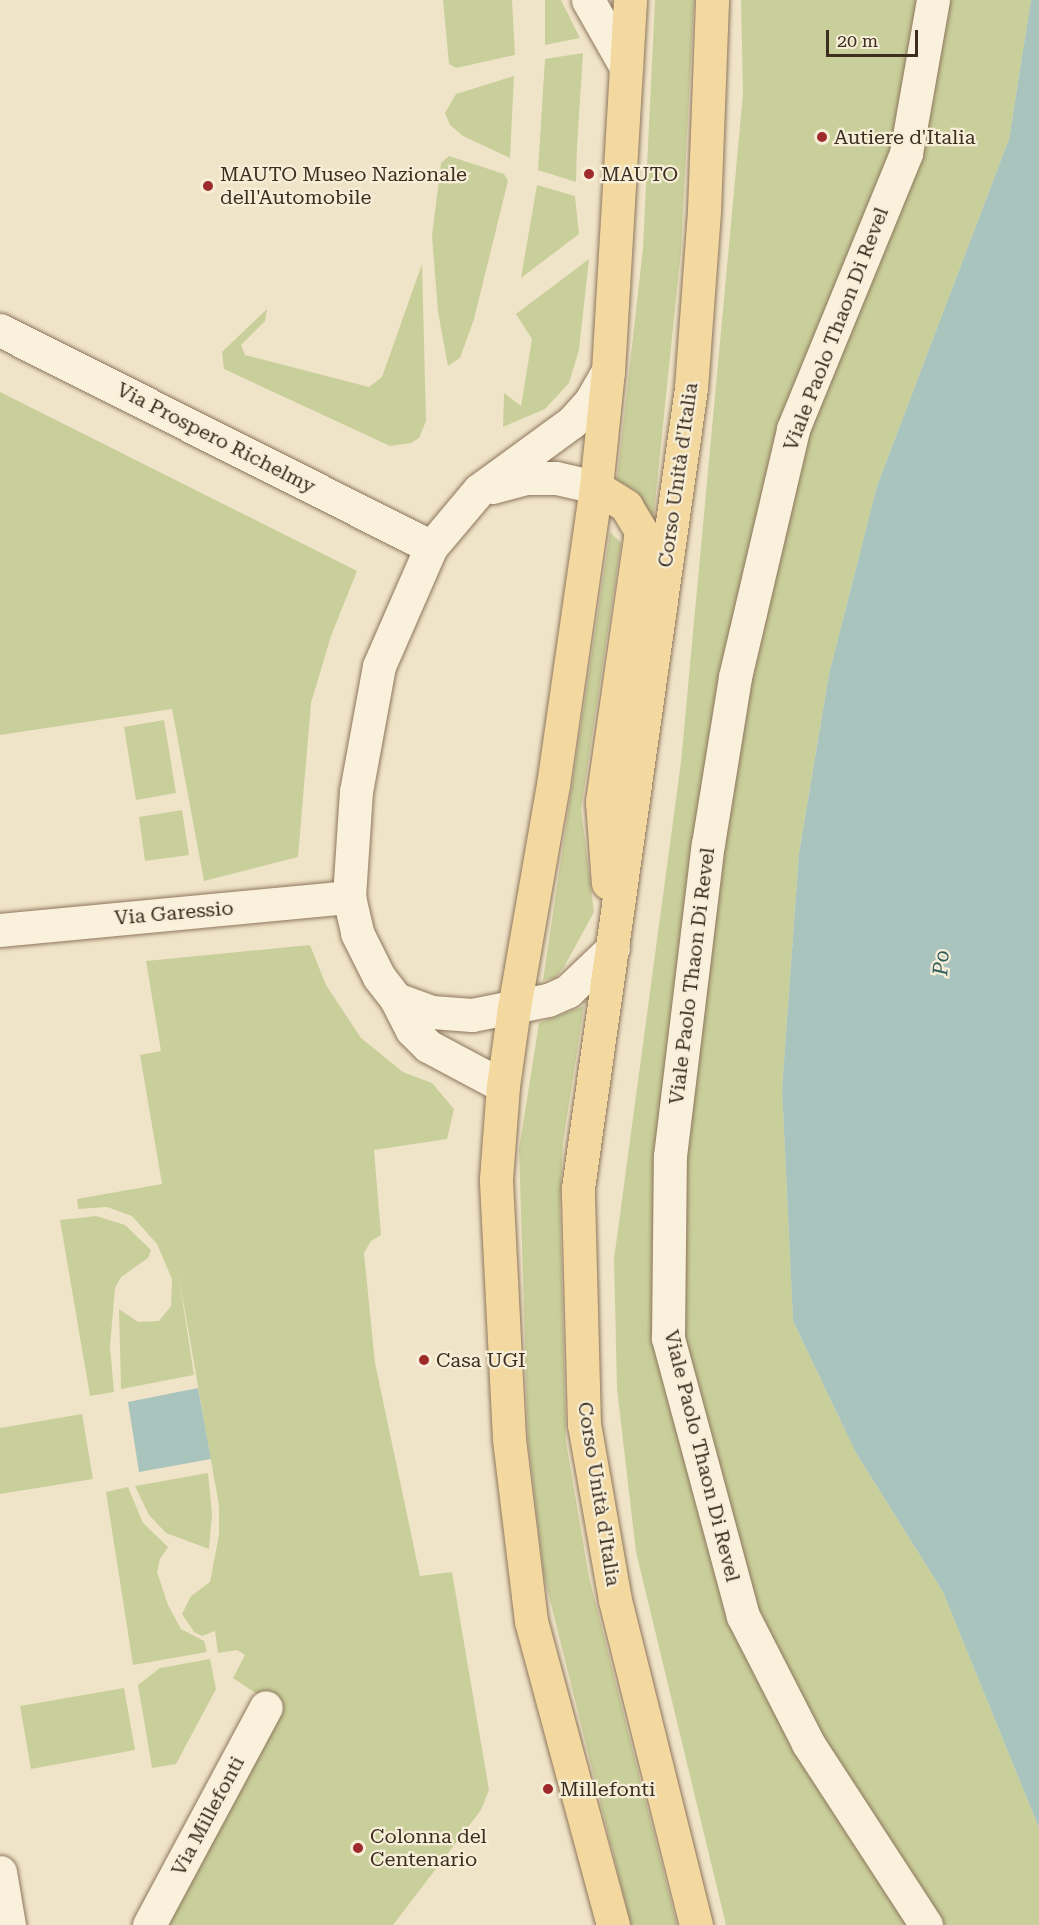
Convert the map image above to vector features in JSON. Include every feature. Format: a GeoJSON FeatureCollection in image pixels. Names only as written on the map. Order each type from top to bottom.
{"type":"FeatureCollection","features":[{"type":"Feature","properties":{"kind":"main road"},"geometry":{"type":"LineString","coordinates":[[613,1925],[531,1621],[509,1438],[496,1179],[503,1086],[514,1008],[553,785],[596,487],[608,371],[630,0]]}},
{"type":"Feature","properties":{"kind":"main road","name":"Corso Unità d'Italia"},"geometry":{"type":"LineString","coordinates":[[696,1925],[615,1600],[584,1425],[578,1188],[691,388],[704,210],[712,0]]}},
{"type":"Feature","properties":{"kind":"main road"},"geometry":{"type":"LineString","coordinates":[[596,487],[626,506],[641,531],[602,802],[613,948]]}},
{"type":"Feature","properties":{"kind":"street"},"geometry":{"type":"LineString","coordinates":[[588,0],[626,66]]}},
{"type":"Feature","properties":{"kind":"street","name":"Viale Paolo Thaon Di Revel"},"geometry":{"type":"LineString","coordinates":[[926,1925],[808,1743],[743,1616],[668,1338],[670,1156],[708,844],[735,676],[792,429],[906,153],[933,0]]}},
{"type":"Feature","properties":{"kind":"street","name":"Via Prospero Richelmy"},"geometry":{"type":"LineString","coordinates":[[0,330],[431,547]]}},
{"type":"Feature","properties":{"kind":"street"},"geometry":{"type":"LineString","coordinates":[[503,1086],[428,1046],[412,1030],[396,999],[379,977],[357,933],[349,897],[356,791],[379,666],[431,547],[479,490],[572,422],[590,402],[608,371]]}},
{"type":"Feature","properties":{"kind":"street"},"geometry":{"type":"LineString","coordinates":[[479,490],[525,478],[556,478],[596,487]]}},
{"type":"Feature","properties":{"kind":"street","name":"Via Garessio"},"geometry":{"type":"LineString","coordinates":[[0,930],[349,897]]}},
{"type":"Feature","properties":{"kind":"street"},"geometry":{"type":"LineString","coordinates":[[396,999],[432,1012],[472,1015],[514,1008],[568,991],[613,948]]}},
{"type":"Feature","properties":{"kind":"street","name":"Via Millefonti"},"geometry":{"type":"LineString","coordinates":[[149,1925],[266,1707]]}},
{"type":"Feature","properties":{"kind":"street"},"geometry":{"type":"LineString","coordinates":[[0,1872],[9,1925]]}},
{"type":"Feature","properties":{"kind":"green space"},"geometry":{"type":"Polygon","coordinates":[[[443,0],[512,0],[515,55],[456,68],[449,64],[443,0]]]}},
{"type":"Feature","properties":{"kind":"green space"},"geometry":{"type":"Polygon","coordinates":[[[545,0],[561,0],[580,38],[545,45],[545,0]]]}},
{"type":"Feature","properties":{"kind":"green space"},"geometry":{"type":"Polygon","coordinates":[[[655,0],[694,0],[681,251],[653,522],[636,491],[617,480],[643,248],[655,0]]]}},
{"type":"Feature","properties":{"kind":"green space"},"geometry":{"type":"Polygon","coordinates":[[[741,0],[1031,0],[1009,139],[877,486],[829,674],[799,853],[782,1089],[793,1321],[856,1453],[943,1592],[1039,1828],[1039,1925],[726,1925],[636,1552],[617,1389],[614,1259],[681,762],[743,94],[741,0]]]}},
{"type":"Feature","properties":{"kind":"green space"},"geometry":{"type":"Polygon","coordinates":[[[583,53],[576,182],[538,170],[545,59],[583,53]]]}},
{"type":"Feature","properties":{"kind":"green space"},"geometry":{"type":"Polygon","coordinates":[[[514,76],[510,158],[463,136],[450,125],[445,113],[456,94],[514,76]]]}},
{"type":"Feature","properties":{"kind":"green space"},"geometry":{"type":"Polygon","coordinates":[[[449,156],[504,174],[508,181],[474,319],[460,358],[448,366],[438,312],[432,236],[441,163],[449,156]]]}},
{"type":"Feature","properties":{"kind":"green space"},"geometry":{"type":"Polygon","coordinates":[[[537,185],[575,196],[579,234],[521,278],[537,185]]]}},
{"type":"Feature","properties":{"kind":"green space"},"geometry":{"type":"Polygon","coordinates":[[[589,259],[579,350],[569,383],[545,409],[503,427],[504,393],[521,406],[532,339],[516,314],[589,259]]]}},
{"type":"Feature","properties":{"kind":"green space"},"geometry":{"type":"Polygon","coordinates":[[[422,264],[426,421],[419,438],[411,443],[390,446],[224,369],[222,352],[267,309],[265,321],[241,345],[245,355],[369,387],[382,377],[422,264]]]}},
{"type":"Feature","properties":{"kind":"green space"},"geometry":{"type":"Polygon","coordinates":[[[0,392],[357,571],[331,636],[311,703],[298,857],[204,881],[172,709],[0,735],[0,392]]]}},
{"type":"Feature","properties":{"kind":"green space"},"geometry":{"type":"Polygon","coordinates":[[[610,532],[621,543],[581,809],[594,912],[564,967],[555,978],[543,980],[610,532]]]}},
{"type":"Feature","properties":{"kind":"green space"},"geometry":{"type":"Polygon","coordinates":[[[164,720],[176,793],[136,800],[124,727],[164,720]]]}},
{"type":"Feature","properties":{"kind":"green space"},"geometry":{"type":"Polygon","coordinates":[[[182,810],[189,855],[145,861],[139,817],[182,810]]]}},
{"type":"Feature","properties":{"kind":"green space"},"geometry":{"type":"Polygon","coordinates":[[[310,945],[326,985],[361,1038],[403,1072],[432,1083],[454,1109],[447,1139],[374,1150],[381,1235],[371,1241],[364,1253],[375,1363],[420,1576],[452,1572],[489,1790],[481,1810],[393,1925],[169,1925],[278,1708],[233,1678],[245,1655],[237,1650],[218,1653],[215,1631],[202,1636],[194,1632],[182,1614],[191,1596],[210,1582],[219,1535],[219,1506],[178,1272],[194,1375],[121,1389],[119,1309],[138,1322],[159,1321],[171,1306],[172,1279],[157,1244],[132,1216],[107,1207],[78,1209],[77,1199],[162,1184],[140,1055],[161,1051],[146,961],[310,945]]]}},
{"type":"Feature","properties":{"kind":"green space"},"geometry":{"type":"Polygon","coordinates":[[[584,1006],[563,1143],[560,1205],[566,1442],[589,1577],[677,1925],[631,1925],[544,1576],[528,1439],[519,1149],[539,1023],[584,1006]]]}},
{"type":"Feature","properties":{"kind":"green space"},"geometry":{"type":"Polygon","coordinates":[[[96,1216],[125,1225],[151,1250],[148,1258],[121,1277],[115,1288],[110,1347],[114,1392],[90,1396],[60,1220],[96,1216]]]}},
{"type":"Feature","properties":{"kind":"green space"},"geometry":{"type":"Polygon","coordinates":[[[82,1414],[93,1479],[0,1494],[0,1428],[82,1414]]]}},
{"type":"Feature","properties":{"kind":"green space"},"geometry":{"type":"Polygon","coordinates":[[[208,1473],[212,1514],[209,1549],[166,1533],[149,1515],[135,1486],[208,1473]]]}},
{"type":"Feature","properties":{"kind":"green space"},"geometry":{"type":"Polygon","coordinates":[[[128,1487],[143,1523],[168,1547],[160,1559],[157,1572],[168,1605],[181,1629],[204,1641],[207,1652],[133,1665],[106,1492],[128,1487]]]}},
{"type":"Feature","properties":{"kind":"green space"},"geometry":{"type":"Polygon","coordinates":[[[210,1659],[216,1689],[176,1764],[152,1768],[138,1685],[160,1668],[210,1659]]]}},
{"type":"Feature","properties":{"kind":"green space"},"geometry":{"type":"Polygon","coordinates":[[[124,1688],[135,1750],[31,1769],[20,1706],[124,1688]]]}},
{"type":"Feature","properties":{"kind":"water","name":"Po"},"geometry":{"type":"Polygon","coordinates":[[[1031,0],[1039,0],[1039,1828],[943,1592],[856,1453],[793,1321],[782,1089],[799,853],[829,674],[877,486],[1009,139],[1031,0]]]}},
{"type":"Feature","properties":{"kind":"water"},"geometry":{"type":"Polygon","coordinates":[[[198,1388],[211,1459],[139,1472],[128,1402],[198,1388]]]}},
{"type":"Feature","properties":{"kind":"place","name":"Autiere d'Italia"},"geometry":{"type":"Point","coordinates":[822,137]}},
{"type":"Feature","properties":{"kind":"place","name":"MAUTO"},"geometry":{"type":"Point","coordinates":[589,174]}},
{"type":"Feature","properties":{"kind":"place","name":"MAUTO Museo Nazionale dell'Automobile"},"geometry":{"type":"Point","coordinates":[208,186]}},
{"type":"Feature","properties":{"kind":"place","name":"Casa UGI"},"geometry":{"type":"Point","coordinates":[424,1360]}},
{"type":"Feature","properties":{"kind":"place","name":"Millefonti"},"geometry":{"type":"Point","coordinates":[548,1789]}},
{"type":"Feature","properties":{"kind":"place","name":"Colonna del Centenario"},"geometry":{"type":"Point","coordinates":[358,1848]}}]}
